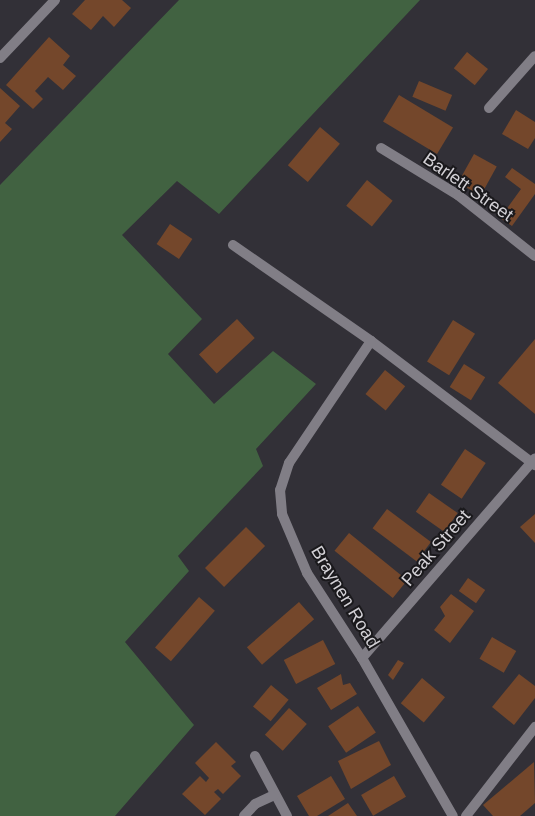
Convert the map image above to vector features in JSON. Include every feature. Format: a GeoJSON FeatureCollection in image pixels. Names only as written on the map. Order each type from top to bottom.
{"type":"FeatureCollection","features":[{"type":"Feature","properties":{"kind":"street"},"geometry":{"type":"LineString","coordinates":[[0,58],[55,0]]}},
{"type":"Feature","properties":{"kind":"street"},"geometry":{"type":"LineString","coordinates":[[489,108],[535,56]]}},
{"type":"Feature","properties":{"kind":"street","name":"Barlett Street"},"geometry":{"type":"LineString","coordinates":[[381,148],[458,195],[535,256]]}},
{"type":"Feature","properties":{"kind":"street"},"geometry":{"type":"LineString","coordinates":[[234,245],[371,341],[534,462]]}},
{"type":"Feature","properties":{"kind":"street","name":"Braynen Road"},"geometry":{"type":"LineString","coordinates":[[371,341],[288,462],[280,490],[282,514],[306,573],[362,658],[452,816]]}},
{"type":"Feature","properties":{"kind":"street","name":"Peak Street"},"geometry":{"type":"LineString","coordinates":[[362,658],[534,462]]}},
{"type":"Feature","properties":{"kind":"street"},"geometry":{"type":"LineString","coordinates":[[466,816],[535,727]]}},
{"type":"Feature","properties":{"kind":"street"},"geometry":{"type":"LineString","coordinates":[[255,756],[274,795],[287,816]]}},
{"type":"Feature","properties":{"kind":"street"},"geometry":{"type":"LineString","coordinates":[[244,816],[255,804],[274,795]]}},
{"type":"Feature","properties":{"kind":"green space"},"geometry":{"type":"Polygon","coordinates":[[[179,0],[420,0],[219,214],[177,181],[122,235],[202,319],[168,354],[214,404],[273,351],[316,384],[256,449],[263,466],[178,556],[189,571],[125,642],[194,725],[115,816],[0,816],[0,185],[179,0]]]}},
{"type":"Feature","properties":{"kind":"building"},"geometry":{"type":"Polygon","coordinates":[[[85,0],[122,0],[131,8],[114,27],[103,16],[91,30],[72,14],[85,0]]]}},
{"type":"Feature","properties":{"kind":"building"},"geometry":{"type":"Polygon","coordinates":[[[49,37],[70,56],[63,65],[76,76],[63,90],[48,77],[35,91],[43,99],[33,109],[6,85],[49,37]]]}},
{"type":"Feature","properties":{"kind":"building"},"geometry":{"type":"Polygon","coordinates":[[[467,52],[488,69],[475,85],[454,68],[467,52]]]}},
{"type":"Feature","properties":{"kind":"building"},"geometry":{"type":"Polygon","coordinates":[[[419,81],[452,95],[445,111],[412,97],[419,81]]]}},
{"type":"Feature","properties":{"kind":"building"},"geometry":{"type":"Polygon","coordinates":[[[0,88],[20,106],[5,123],[12,129],[0,142],[0,88]]]}},
{"type":"Feature","properties":{"kind":"building"},"geometry":{"type":"Polygon","coordinates":[[[399,95],[453,127],[437,154],[383,122],[399,95]]]}},
{"type":"Feature","properties":{"kind":"building"},"geometry":{"type":"Polygon","coordinates":[[[516,110],[535,122],[535,138],[528,149],[502,134],[516,110]]]}},
{"type":"Feature","properties":{"kind":"building"},"geometry":{"type":"Polygon","coordinates":[[[320,127],[340,144],[308,182],[288,165],[320,127]]]}},
{"type":"Feature","properties":{"kind":"building"},"geometry":{"type":"Polygon","coordinates":[[[474,154],[497,167],[481,195],[458,183],[474,154]]]}},
{"type":"Feature","properties":{"kind":"building"},"geometry":{"type":"Polygon","coordinates":[[[512,168],[535,184],[535,194],[512,226],[500,218],[521,189],[505,177],[512,168]]]}},
{"type":"Feature","properties":{"kind":"building"},"geometry":{"type":"Polygon","coordinates":[[[367,180],[393,201],[372,226],[346,206],[367,180]]]}},
{"type":"Feature","properties":{"kind":"building"},"geometry":{"type":"Polygon","coordinates":[[[170,224],[192,239],[179,259],[157,244],[170,224]]]}},
{"type":"Feature","properties":{"kind":"building"},"geometry":{"type":"Polygon","coordinates":[[[237,319],[255,338],[217,373],[199,354],[237,319]]]}},
{"type":"Feature","properties":{"kind":"building"},"geometry":{"type":"Polygon","coordinates":[[[453,320],[475,334],[449,375],[427,362],[453,320]]]}},
{"type":"Feature","properties":{"kind":"building"},"geometry":{"type":"Polygon","coordinates":[[[535,339],[535,414],[498,383],[535,339]]]}},
{"type":"Feature","properties":{"kind":"building"},"geometry":{"type":"Polygon","coordinates":[[[464,364],[485,377],[471,400],[450,387],[464,364]]]}},
{"type":"Feature","properties":{"kind":"building"},"geometry":{"type":"Polygon","coordinates":[[[385,370],[405,386],[386,410],[365,394],[385,370]]]}},
{"type":"Feature","properties":{"kind":"building"},"geometry":{"type":"Polygon","coordinates":[[[465,449],[486,463],[462,499],[441,485],[465,449]]]}},
{"type":"Feature","properties":{"kind":"building"},"geometry":{"type":"Polygon","coordinates":[[[429,493],[458,513],[444,532],[416,512],[429,493]]]}},
{"type":"Feature","properties":{"kind":"building"},"geometry":{"type":"Polygon","coordinates":[[[387,509],[431,542],[416,561],[373,528],[387,509]]]}},
{"type":"Feature","properties":{"kind":"building"},"geometry":{"type":"Polygon","coordinates":[[[535,514],[535,543],[520,527],[535,514]]]}},
{"type":"Feature","properties":{"kind":"building"},"geometry":{"type":"Polygon","coordinates":[[[246,527],[265,546],[224,587],[205,568],[246,527]]]}},
{"type":"Feature","properties":{"kind":"building"},"geometry":{"type":"Polygon","coordinates":[[[349,533],[407,580],[393,598],[335,551],[349,533]]]}},
{"type":"Feature","properties":{"kind":"building"},"geometry":{"type":"Polygon","coordinates":[[[468,578],[485,590],[476,603],[459,591],[468,578]]]}},
{"type":"Feature","properties":{"kind":"building"},"geometry":{"type":"Polygon","coordinates":[[[451,594],[474,611],[450,643],[434,630],[445,616],[440,607],[451,594]]]}},
{"type":"Feature","properties":{"kind":"building"},"geometry":{"type":"Polygon","coordinates":[[[199,597],[215,611],[171,661],[155,648],[199,597]]]}},
{"type":"Feature","properties":{"kind":"building"},"geometry":{"type":"Polygon","coordinates":[[[299,602],[314,619],[262,665],[247,647],[299,602]]]}},
{"type":"Feature","properties":{"kind":"building"},"geometry":{"type":"Polygon","coordinates":[[[492,637],[516,651],[504,673],[480,659],[492,637]]]}},
{"type":"Feature","properties":{"kind":"building"},"geometry":{"type":"Polygon","coordinates":[[[323,640],[335,664],[296,684],[284,660],[323,640]]]}},
{"type":"Feature","properties":{"kind":"building"},"geometry":{"type":"Polygon","coordinates":[[[398,660],[404,663],[393,680],[388,675],[398,660]]]}},
{"type":"Feature","properties":{"kind":"building"},"geometry":{"type":"Polygon","coordinates":[[[341,674],[343,685],[350,683],[357,694],[331,710],[317,688],[341,674]]]}},
{"type":"Feature","properties":{"kind":"building"},"geometry":{"type":"Polygon","coordinates":[[[519,674],[535,686],[535,698],[514,725],[492,707],[519,674]]]}},
{"type":"Feature","properties":{"kind":"building"},"geometry":{"type":"Polygon","coordinates":[[[422,678],[445,697],[424,723],[401,703],[422,678]]]}},
{"type":"Feature","properties":{"kind":"building"},"geometry":{"type":"Polygon","coordinates":[[[271,685],[289,700],[271,721],[253,706],[271,685]]]}},
{"type":"Feature","properties":{"kind":"building"},"geometry":{"type":"Polygon","coordinates":[[[358,706],[376,733],[346,753],[328,726],[358,706]]]}},
{"type":"Feature","properties":{"kind":"building"},"geometry":{"type":"Polygon","coordinates":[[[289,708],[307,724],[283,751],[265,735],[289,708]]]}},
{"type":"Feature","properties":{"kind":"building"},"geometry":{"type":"Polygon","coordinates":[[[379,741],[391,765],[351,789],[338,761],[379,741]]]}},
{"type":"Feature","properties":{"kind":"building"},"geometry":{"type":"Polygon","coordinates":[[[216,742],[236,762],[231,766],[241,776],[223,794],[218,789],[214,792],[221,799],[205,815],[182,794],[200,776],[206,782],[209,778],[195,763],[216,742]]]}},
{"type":"Feature","properties":{"kind":"building"},"geometry":{"type":"Polygon","coordinates":[[[534,762],[535,803],[520,816],[493,816],[483,805],[534,762]]]}},
{"type":"Feature","properties":{"kind":"building"},"geometry":{"type":"Polygon","coordinates":[[[331,776],[345,799],[317,816],[309,816],[297,796],[331,776]]]}},
{"type":"Feature","properties":{"kind":"building"},"geometry":{"type":"Polygon","coordinates":[[[394,776],[406,797],[373,816],[361,795],[394,776]]]}},
{"type":"Feature","properties":{"kind":"building"},"geometry":{"type":"Polygon","coordinates":[[[348,803],[357,816],[328,816],[348,803]]]}}]}
